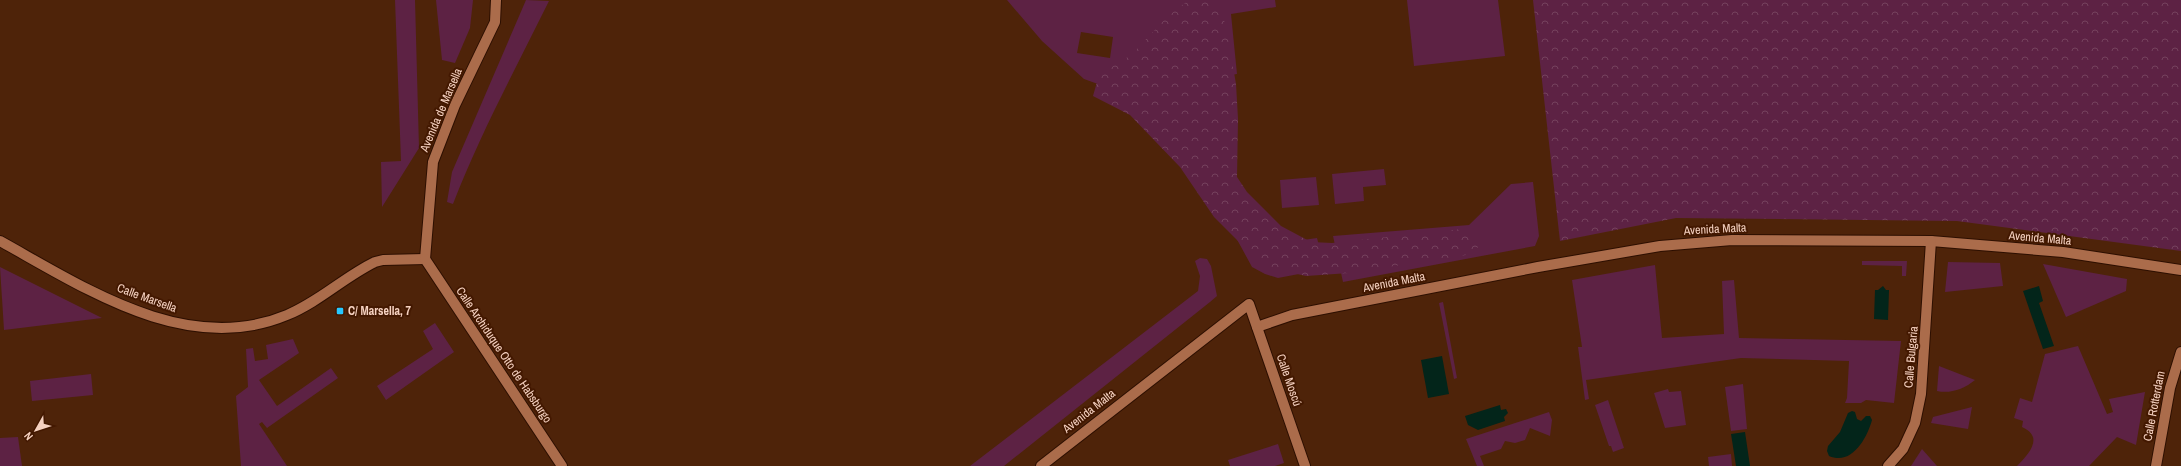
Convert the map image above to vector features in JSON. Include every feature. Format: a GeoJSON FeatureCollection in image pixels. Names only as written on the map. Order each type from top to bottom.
{"type":"FeatureCollection","features":[{"type":"Feature","properties":{"kind":"street","name":"Avenida de Marsella"},"geometry":{"type":"LineString","coordinates":[[424,259],[433,162],[455,105],[495,22],[496,0]]}},
{"type":"Feature","properties":{"kind":"street","name":"Avenida Malta"},"geometry":{"type":"LineString","coordinates":[[1257,327],[1292,315],[1538,267],[1660,246],[1732,240],[1931,241],[2063,252],[2181,270]]}},
{"type":"Feature","properties":{"kind":"street","name":"Calle Marsella"},"geometry":{"type":"LineString","coordinates":[[0,241],[81,285],[125,305],[160,319],[203,328],[246,328],[265,323],[305,307],[375,262],[383,260],[424,259]]}},
{"type":"Feature","properties":{"kind":"street","name":"Calle Bulgaria"},"geometry":{"type":"LineString","coordinates":[[1888,466],[1903,449],[1915,423],[1921,394],[1931,241]]}},
{"type":"Feature","properties":{"kind":"street","name":"Calle Archiduque Otto de Habsburgo"},"geometry":{"type":"LineString","coordinates":[[424,259],[562,466]]}},
{"type":"Feature","properties":{"kind":"street","name":"Avenida Malta"},"geometry":{"type":"LineString","coordinates":[[1041,466],[1248,304]]}},
{"type":"Feature","properties":{"kind":"street","name":"Calle Moscú"},"geometry":{"type":"LineString","coordinates":[[1248,304],[1305,466]]}},
{"type":"Feature","properties":{"kind":"street","name":"Calle Rotterdam"},"geometry":{"type":"LineString","coordinates":[[2156,466],[2170,388],[2181,352]]}},
{"type":"Feature","properties":{"kind":"green space"},"geometry":{"type":"Polygon","coordinates":[[[395,0],[415,0],[419,148],[382,207],[381,162],[401,161],[395,0]]]}},
{"type":"Feature","properties":{"kind":"green space"},"geometry":{"type":"Polygon","coordinates":[[[436,0],[473,0],[470,28],[455,63],[442,60],[436,0]]]}},
{"type":"Feature","properties":{"kind":"green space"},"geometry":{"type":"Polygon","coordinates":[[[526,0],[549,1],[475,152],[453,204],[447,202],[452,172],[526,0]]]}},
{"type":"Feature","properties":{"kind":"green space"},"geometry":{"type":"Polygon","coordinates":[[[1007,0],[1275,0],[1276,7],[1231,14],[1237,74],[1183,83],[1244,200],[1296,241],[1317,238],[1325,269],[1278,278],[1265,274],[1252,267],[1216,201],[1120,92],[1084,79],[1042,41],[1007,0]],[[1081,32],[1077,53],[1110,58],[1113,37],[1081,32]]]}},
{"type":"Feature","properties":{"kind":"green space"},"geometry":{"type":"Polygon","coordinates":[[[1189,0],[1217,0],[1226,26],[1236,84],[1238,119],[1237,177],[1247,192],[1281,226],[1311,242],[1332,243],[1462,229],[1478,233],[1480,246],[1466,255],[1349,273],[1306,276],[1280,270],[1258,261],[1214,217],[1180,167],[1130,115],[1093,96],[1099,75],[1131,55],[1168,16],[1189,0]]]}},
{"type":"Feature","properties":{"kind":"green space"},"geometry":{"type":"Polygon","coordinates":[[[1407,0],[1498,0],[1505,56],[1414,66],[1407,0]]]}},
{"type":"Feature","properties":{"kind":"green space"},"geometry":{"type":"Polygon","coordinates":[[[1533,0],[2181,0],[2181,251],[1957,221],[1676,218],[1560,241],[1533,0]]]}},
{"type":"Feature","properties":{"kind":"green space"},"geometry":{"type":"Polygon","coordinates":[[[1384,169],[1386,185],[1363,187],[1364,201],[1335,204],[1332,174],[1384,169]]]}},
{"type":"Feature","properties":{"kind":"green space"},"geometry":{"type":"Polygon","coordinates":[[[1316,177],[1319,205],[1282,208],[1280,180],[1316,177]]]}},
{"type":"Feature","properties":{"kind":"green space"},"geometry":{"type":"Polygon","coordinates":[[[1533,182],[1539,236],[1535,246],[1343,282],[1333,236],[1469,225],[1511,184],[1533,182]]]}},
{"type":"Feature","properties":{"kind":"green space"},"geometry":{"type":"Polygon","coordinates":[[[1200,258],[1207,259],[1211,266],[1217,296],[1004,466],[970,466],[1198,291],[1200,276],[1195,261],[1200,258]]]}},
{"type":"Feature","properties":{"kind":"green space"},"geometry":{"type":"Polygon","coordinates":[[[1862,261],[1907,261],[1906,276],[1902,276],[1902,266],[1862,265],[1862,261]]]}},
{"type":"Feature","properties":{"kind":"green space"},"geometry":{"type":"Polygon","coordinates":[[[1948,262],[2000,263],[2003,286],[1945,292],[1948,262]]]}},
{"type":"Feature","properties":{"kind":"green space"},"geometry":{"type":"Polygon","coordinates":[[[2043,264],[2127,279],[2126,291],[2066,317],[2043,264]]]}},
{"type":"Feature","properties":{"kind":"green space"},"geometry":{"type":"Polygon","coordinates":[[[1655,265],[1662,338],[1724,334],[1722,281],[1734,280],[1739,338],[1901,341],[1894,403],[1866,400],[1861,403],[1845,403],[1847,398],[1849,361],[1741,358],[1586,380],[1589,399],[1585,400],[1578,347],[1582,347],[1572,280],[1655,265]]]}},
{"type":"Feature","properties":{"kind":"green space"},"geometry":{"type":"Polygon","coordinates":[[[0,267],[102,318],[4,330],[0,267]]]}},
{"type":"Feature","properties":{"kind":"green space"},"geometry":{"type":"Polygon","coordinates":[[[1443,302],[1457,378],[1454,379],[1439,303],[1443,302]]]}},
{"type":"Feature","properties":{"kind":"green space"},"geometry":{"type":"Polygon","coordinates":[[[435,323],[454,352],[386,400],[377,386],[433,349],[423,331],[435,323]]]}},
{"type":"Feature","properties":{"kind":"green space"},"geometry":{"type":"Polygon","coordinates":[[[293,339],[299,353],[259,380],[277,406],[331,368],[338,378],[267,428],[262,422],[259,424],[287,466],[241,466],[236,396],[248,387],[246,349],[253,348],[255,361],[268,359],[266,345],[293,339]]]}},
{"type":"Feature","properties":{"kind":"green space"},"geometry":{"type":"Polygon","coordinates":[[[2078,346],[2107,414],[2113,412],[2109,399],[2145,392],[2136,445],[2117,437],[2089,466],[2017,466],[2026,457],[2033,441],[2029,431],[2022,427],[2023,421],[2014,418],[2020,398],[2032,402],[2045,354],[2078,346]]]}},
{"type":"Feature","properties":{"kind":"green space"},"geometry":{"type":"Polygon","coordinates":[[[1939,366],[1975,380],[1957,390],[1947,392],[1937,391],[1939,366]]]}},
{"type":"Feature","properties":{"kind":"green space"},"geometry":{"type":"Polygon","coordinates":[[[91,374],[93,395],[32,401],[30,381],[91,374]]]}},
{"type":"Feature","properties":{"kind":"green space"},"geometry":{"type":"Polygon","coordinates":[[[1743,384],[1747,429],[1731,431],[1725,387],[1743,384]]]}},
{"type":"Feature","properties":{"kind":"green space"},"geometry":{"type":"Polygon","coordinates":[[[1668,389],[1669,392],[1681,391],[1686,425],[1665,428],[1654,393],[1668,389]]]}},
{"type":"Feature","properties":{"kind":"green space"},"geometry":{"type":"Polygon","coordinates":[[[1608,400],[1624,448],[1613,452],[1611,446],[1609,446],[1595,405],[1608,400]]]}},
{"type":"Feature","properties":{"kind":"green space"},"geometry":{"type":"Polygon","coordinates":[[[1972,407],[1968,429],[1931,423],[1933,417],[1972,407]]]}},
{"type":"Feature","properties":{"kind":"green space"},"geometry":{"type":"Polygon","coordinates":[[[1549,412],[1552,420],[1550,436],[1530,428],[1525,440],[1515,443],[1505,441],[1501,449],[1480,456],[1484,466],[1477,466],[1466,439],[1549,412]]]}},
{"type":"Feature","properties":{"kind":"green space"},"geometry":{"type":"Polygon","coordinates":[[[18,437],[22,466],[0,466],[0,438],[18,437]]]}},
{"type":"Feature","properties":{"kind":"green space"},"geometry":{"type":"Polygon","coordinates":[[[1278,444],[1284,463],[1275,466],[1230,466],[1228,460],[1278,444]]]}},
{"type":"Feature","properties":{"kind":"green space"},"geometry":{"type":"Polygon","coordinates":[[[1922,449],[1937,466],[1911,466],[1922,449]]]}},
{"type":"Feature","properties":{"kind":"green space"},"geometry":{"type":"Polygon","coordinates":[[[1731,454],[1732,466],[1709,466],[1708,457],[1731,454]]]}},
{"type":"Feature","properties":{"kind":"shaded area"},"geometry":{"type":"Polygon","coordinates":[[[1883,286],[1886,290],[1889,290],[1888,320],[1874,319],[1875,290],[1878,290],[1883,286]]]}},
{"type":"Feature","properties":{"kind":"shaded area"},"geometry":{"type":"Polygon","coordinates":[[[2039,286],[2043,301],[2039,303],[2054,346],[2043,349],[2023,291],[2039,286]]]}},
{"type":"Feature","properties":{"kind":"shaded area"},"geometry":{"type":"Polygon","coordinates":[[[1442,356],[1449,394],[1428,398],[1421,360],[1442,356]]]}},
{"type":"Feature","properties":{"kind":"shaded area"},"geometry":{"type":"Polygon","coordinates":[[[1500,405],[1501,410],[1506,409],[1508,413],[1504,417],[1505,421],[1478,430],[1468,425],[1465,416],[1500,405]]]}},
{"type":"Feature","properties":{"kind":"shaded area"},"geometry":{"type":"Polygon","coordinates":[[[1852,411],[1855,412],[1857,419],[1861,421],[1866,416],[1870,416],[1872,420],[1866,435],[1851,454],[1845,457],[1837,458],[1829,456],[1827,451],[1828,446],[1840,432],[1848,413],[1852,411]]]}},
{"type":"Feature","properties":{"kind":"shaded area"},"geometry":{"type":"Polygon","coordinates":[[[1745,432],[1750,466],[1736,466],[1731,434],[1745,432]]]}},
{"type":"Feature","properties":{"kind":"place","name":"C/ Marsella, 7"},"geometry":{"type":"Point","coordinates":[340,311]}}]}
